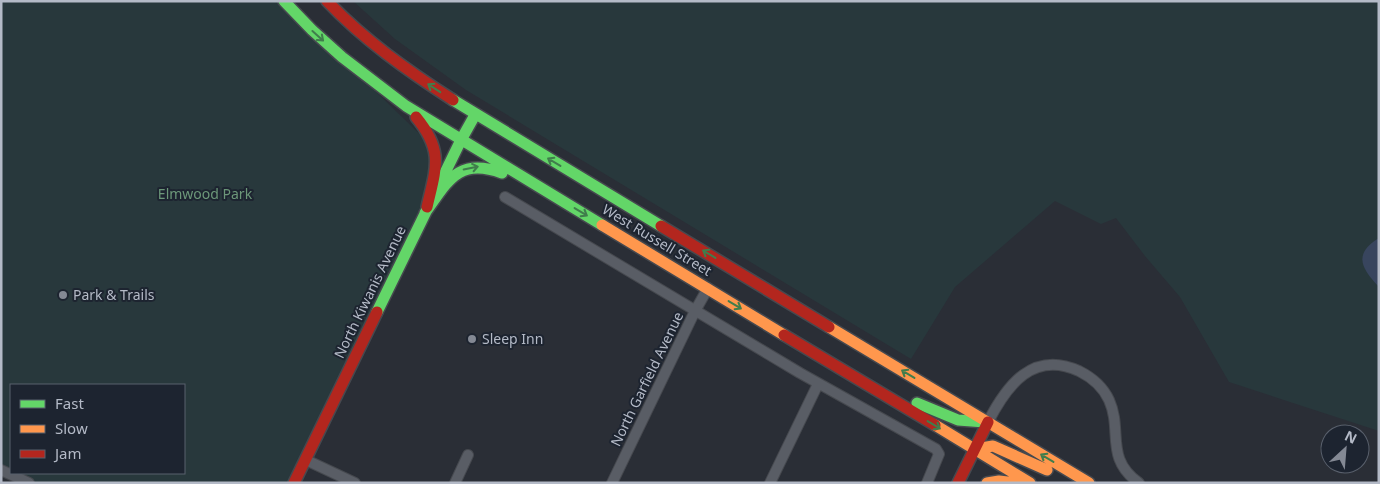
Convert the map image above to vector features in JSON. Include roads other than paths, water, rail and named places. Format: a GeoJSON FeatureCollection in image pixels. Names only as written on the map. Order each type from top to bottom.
{"type":"FeatureCollection","features":[{"type":"Feature","properties":{"kind":"main road","name":"West Russell Street"},"geometry":{"type":"LineString","coordinates":[[284,1],[332,49],[390,95],[461,140],[1030,483]]}},
{"type":"Feature","properties":{"kind":"main road","name":"West Russell Street"},"geometry":{"type":"LineString","coordinates":[[327,1],[352,26],[404,68],[475,115],[1089,483]]}},
{"type":"Feature","properties":{"kind":"main road"},"geometry":{"type":"LineString","coordinates":[[390,95],[424,125],[434,142],[436,150],[435,169],[426,213]]}},
{"type":"Feature","properties":{"kind":"main road","name":"North Kiwanis Avenue"},"geometry":{"type":"LineString","coordinates":[[294,483],[461,140],[475,115]]}},
{"type":"Feature","properties":{"kind":"main road"},"geometry":{"type":"LineString","coordinates":[[426,213],[452,178],[459,172],[475,166],[496,170],[559,199]]}},
{"type":"Feature","properties":{"kind":"main road"},"geometry":{"type":"LineString","coordinates":[[856,377],[957,420],[974,423],[988,422],[958,483]]}},
{"type":"Feature","properties":{"kind":"main road"},"geometry":{"type":"LineString","coordinates":[[975,449],[986,446],[1002,449],[1075,483]]}},
{"type":"Feature","properties":{"kind":"main road"},"geometry":{"type":"LineString","coordinates":[[987,483],[999,481],[1016,483]]}},
{"type":"Feature","properties":{"kind":"street"},"geometry":{"type":"LineString","coordinates":[[505,196],[818,384],[936,449],[939,454],[927,483]]}},
{"type":"Feature","properties":{"kind":"street","name":"North Garfield Avenue"},"geometry":{"type":"LineString","coordinates":[[612,483],[695,311],[708,288]]}},
{"type":"Feature","properties":{"kind":"street"},"geometry":{"type":"LineString","coordinates":[[988,422],[1009,387],[1030,370],[1057,364],[1071,368],[1093,380],[1109,398],[1119,458],[1124,468],[1139,483]]}},
{"type":"Feature","properties":{"kind":"street"},"geometry":{"type":"LineString","coordinates":[[770,483],[818,384]]}},
{"type":"Feature","properties":{"kind":"street"},"geometry":{"type":"LineString","coordinates":[[455,483],[468,455]]}},
{"type":"Feature","properties":{"kind":"street"},"geometry":{"type":"LineString","coordinates":[[306,460],[355,483]]}},
{"type":"Feature","properties":{"kind":"street"},"geometry":{"type":"LineString","coordinates":[[1,470],[29,483]]}},
{"type":"Feature","properties":{"kind":"water"},"geometry":{"type":"Polygon","coordinates":[[[1379,238],[1379,287],[1368,274],[1362,261],[1366,250],[1379,238]]]}},
{"type":"Feature","properties":{"kind":"place","name":"Park & Trails"},"geometry":{"type":"Point","coordinates":[63,295]}},
{"type":"Feature","properties":{"kind":"place","name":"Sleep Inn"},"geometry":{"type":"Point","coordinates":[472,339]}},
{"type":"Feature","properties":{"kind":"park label","name":"Elmwood Park"},"geometry":{"type":"Point","coordinates":[205,194]}}]}
